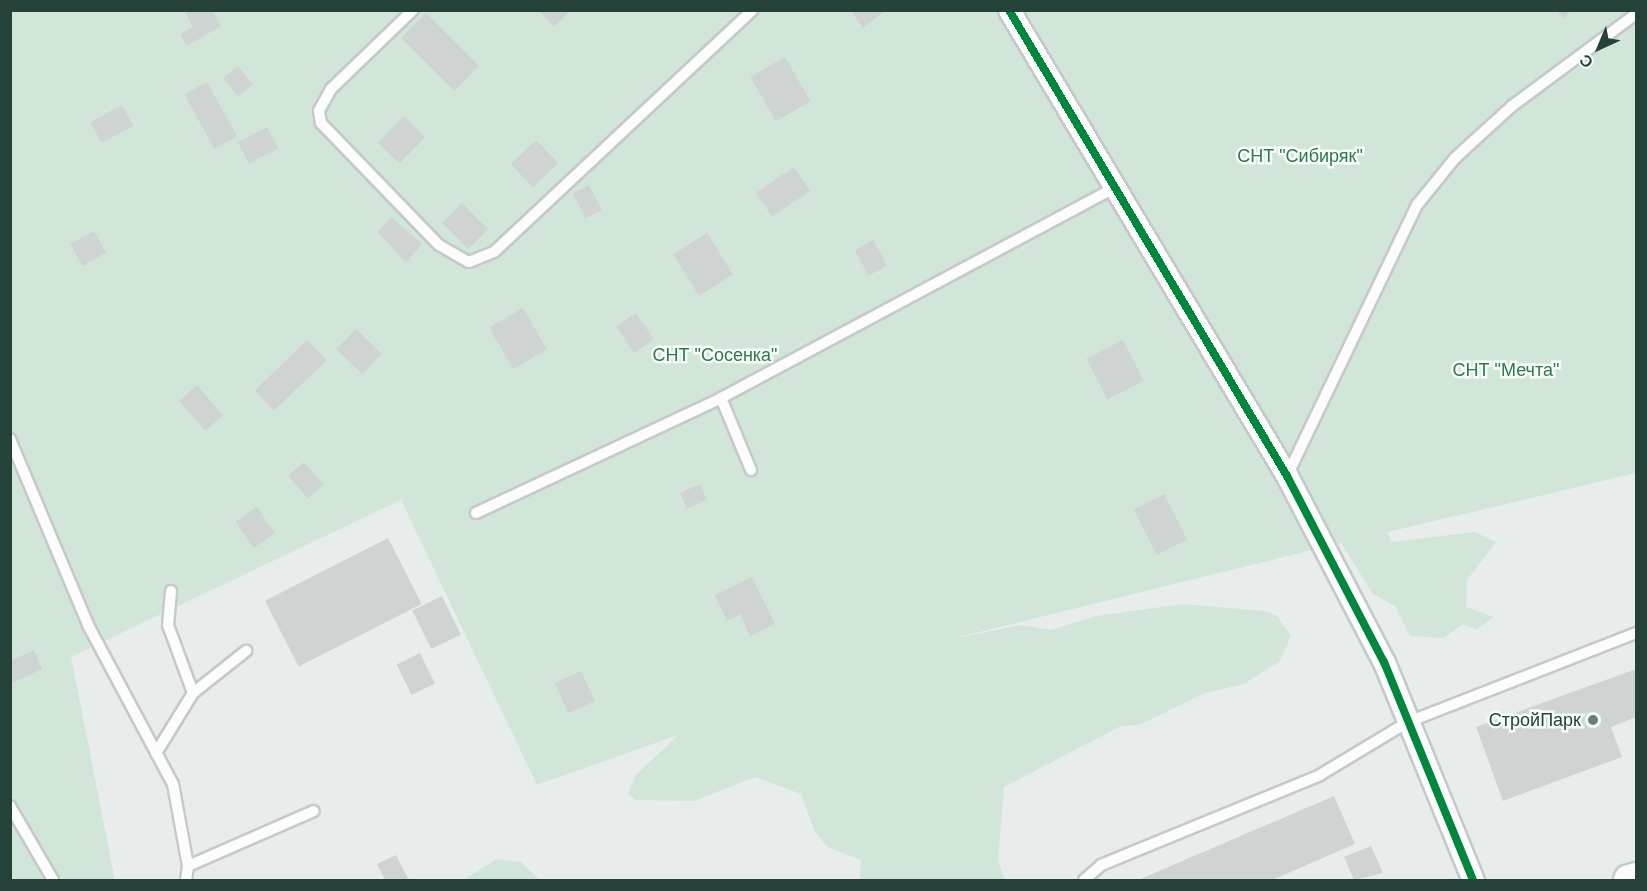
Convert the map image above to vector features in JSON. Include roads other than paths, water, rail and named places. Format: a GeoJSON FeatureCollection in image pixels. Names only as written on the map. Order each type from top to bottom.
{"type":"FeatureCollection","features":[{"type":"Feature","properties":{"kind":"main road"},"geometry":{"type":"LineString","coordinates":[[1629,880],[1636,878]]}},
{"type":"Feature","properties":{"kind":"street"},"geometry":{"type":"LineString","coordinates":[[1009,10],[1118,186],[1287,476],[1384,662],[1473,880]]}},
{"type":"Feature","properties":{"kind":"lane"},"geometry":{"type":"LineString","coordinates":[[413,10],[331,89],[319,111],[321,123],[440,245],[469,262],[494,252],[753,10]]}},
{"type":"Feature","properties":{"kind":"lane"},"geometry":{"type":"LineString","coordinates":[[1287,476],[1417,205],[1455,158],[1512,106],[1636,14]]}},
{"type":"Feature","properties":{"kind":"lane"},"geometry":{"type":"LineString","coordinates":[[476,513],[721,398],[1118,186]]}},
{"type":"Feature","properties":{"kind":"lane"},"geometry":{"type":"LineString","coordinates":[[721,398],[751,470]]}},
{"type":"Feature","properties":{"kind":"lane"},"geometry":{"type":"LineString","coordinates":[[10,439],[88,625],[173,784],[188,866],[186,880]]}},
{"type":"Feature","properties":{"kind":"lane"},"geometry":{"type":"LineString","coordinates":[[171,591],[168,625],[193,693]]}},
{"type":"Feature","properties":{"kind":"lane"},"geometry":{"type":"LineString","coordinates":[[1083,880],[1101,865],[1320,776],[1408,722],[1636,633]]}},
{"type":"Feature","properties":{"kind":"lane"},"geometry":{"type":"LineString","coordinates":[[156,753],[193,693],[246,651]]}},
{"type":"Feature","properties":{"kind":"lane"},"geometry":{"type":"LineString","coordinates":[[10,806],[53,880]]}},
{"type":"Feature","properties":{"kind":"lane"},"geometry":{"type":"LineString","coordinates":[[188,866],[314,811]]}},
{"type":"Feature","properties":{"kind":"place","name":"СтройПарк"},"geometry":{"type":"Point","coordinates":[1593,720]}},
{"type":"Feature","properties":{"kind":"park label","name":"СНТ \"Сибиряк\""},"geometry":{"type":"Point","coordinates":[1300,156]}},
{"type":"Feature","properties":{"kind":"park label","name":"СНТ \"Сосенка\""},"geometry":{"type":"Point","coordinates":[715,355]}},
{"type":"Feature","properties":{"kind":"park label","name":"СНТ \"Мечта\""},"geometry":{"type":"Point","coordinates":[1506,370]}}]}
